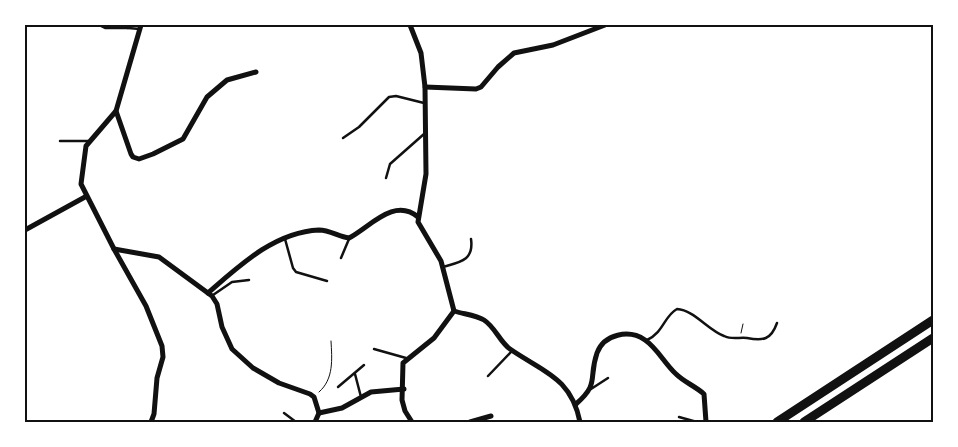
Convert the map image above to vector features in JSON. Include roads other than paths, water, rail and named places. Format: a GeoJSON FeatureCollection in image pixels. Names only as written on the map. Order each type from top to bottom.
{"type":"FeatureCollection","features":[{"type":"Feature","properties":{"kind":"highway"},"geometry":{"type":"LineString","coordinates":[[777,422],[933,320]]}},
{"type":"Feature","properties":{"kind":"highway"},"geometry":{"type":"LineString","coordinates":[[804,422],[933,338]]}},
{"type":"Feature","properties":{"kind":"street"},"geometry":{"type":"LineString","coordinates":[[410,25],[421,53],[425,87],[425,180],[418,222],[443,267],[454,311]]}},
{"type":"Feature","properties":{"kind":"street"},"geometry":{"type":"LineString","coordinates":[[425,87],[481,88],[498,66],[514,53],[553,44],[605,25]]}},
{"type":"Feature","properties":{"kind":"street"},"geometry":{"type":"LineString","coordinates":[[140,27],[116,112],[88,141],[81,178],[85,197],[146,306],[162,346],[154,414],[150,422]]}},
{"type":"Feature","properties":{"kind":"street"},"geometry":{"type":"LineString","coordinates":[[116,112],[131,154],[133,157],[139,158],[166,149],[183,139],[199,108],[212,92],[227,80],[256,72]]}},
{"type":"Feature","properties":{"kind":"street"},"geometry":{"type":"LineString","coordinates":[[25,230],[85,197]]}},
{"type":"Feature","properties":{"kind":"street"},"geometry":{"type":"LineString","coordinates":[[210,294],[243,262],[272,244],[285,239],[320,230],[349,238],[380,216],[393,211],[411,211],[418,217]]}},
{"type":"Feature","properties":{"kind":"street"},"geometry":{"type":"LineString","coordinates":[[114,249],[159,257],[210,294],[217,304],[222,327],[232,349],[252,368],[279,383],[314,397],[319,413],[316,422]]}},
{"type":"Feature","properties":{"kind":"street"},"geometry":{"type":"LineString","coordinates":[[454,311],[486,322],[512,350],[528,358],[562,384],[576,404],[580,422]]}},
{"type":"Feature","properties":{"kind":"street"},"geometry":{"type":"LineString","coordinates":[[412,422],[405,411],[402,400],[404,390],[402,366],[406,358],[434,338],[454,311]]}},
{"type":"Feature","properties":{"kind":"street"},"geometry":{"type":"LineString","coordinates":[[576,404],[591,389],[597,354],[602,343],[610,337],[620,334],[646,341],[678,376],[704,394],[706,422]]}},
{"type":"Feature","properties":{"kind":"street"},"geometry":{"type":"LineString","coordinates":[[319,413],[342,408],[371,392],[404,390]]}},
{"type":"Feature","properties":{"kind":"street"},"geometry":{"type":"LineString","coordinates":[[470,422],[491,416]]}},
{"type":"Feature","properties":{"kind":"lane"},"geometry":{"type":"LineString","coordinates":[[99,25],[105,28],[140,27]]}},
{"type":"Feature","properties":{"kind":"lane"},"geometry":{"type":"LineString","coordinates":[[343,138],[359,128],[389,97],[396,96],[425,104]]}},
{"type":"Feature","properties":{"kind":"lane"},"geometry":{"type":"LineString","coordinates":[[386,178],[390,164],[425,133]]}},
{"type":"Feature","properties":{"kind":"lane"},"geometry":{"type":"LineString","coordinates":[[60,141],[88,141]]}},
{"type":"Feature","properties":{"kind":"lane"},"geometry":{"type":"LineString","coordinates":[[341,258],[349,238]]}},
{"type":"Feature","properties":{"kind":"lane"},"geometry":{"type":"LineString","coordinates":[[285,239],[293,268],[296,272],[327,281]]}},
{"type":"Feature","properties":{"kind":"lane"},"geometry":{"type":"LineString","coordinates":[[443,267],[468,257],[472,252],[471,239]]}},
{"type":"Feature","properties":{"kind":"lane"},"geometry":{"type":"LineString","coordinates":[[210,294],[232,282],[249,280]]}},
{"type":"Feature","properties":{"kind":"lane"},"geometry":{"type":"LineString","coordinates":[[646,341],[659,333],[670,314],[677,309],[691,314],[725,337],[761,341],[770,336],[777,323]]}},
{"type":"Feature","properties":{"kind":"lane"},"geometry":{"type":"LineString","coordinates":[[374,349],[406,358]]}},
{"type":"Feature","properties":{"kind":"lane"},"geometry":{"type":"LineString","coordinates":[[488,376],[512,350]]}},
{"type":"Feature","properties":{"kind":"lane"},"geometry":{"type":"LineString","coordinates":[[338,386],[364,365]]}},
{"type":"Feature","properties":{"kind":"lane"},"geometry":{"type":"LineString","coordinates":[[355,374],[361,397]]}},
{"type":"Feature","properties":{"kind":"lane"},"geometry":{"type":"LineString","coordinates":[[591,389],[608,378]]}},
{"type":"Feature","properties":{"kind":"lane"},"geometry":{"type":"LineString","coordinates":[[284,413],[296,422]]}},
{"type":"Feature","properties":{"kind":"lane"},"geometry":{"type":"LineString","coordinates":[[679,417],[697,422]]}}]}
